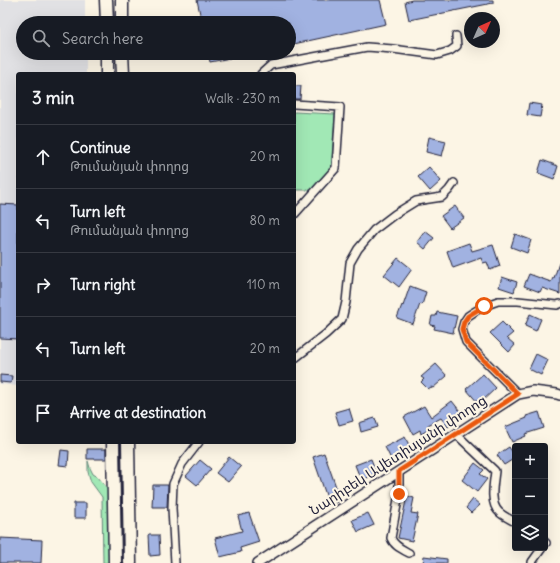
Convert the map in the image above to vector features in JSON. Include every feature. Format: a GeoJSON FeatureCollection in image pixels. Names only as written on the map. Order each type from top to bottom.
{"type":"FeatureCollection","features":[{"type":"Feature","properties":{"kind":"highway"},"geometry":{"type":"LineString","coordinates":[[106,0],[107,16]]}},
{"type":"Feature","properties":{"kind":"highway"},"geometry":{"type":"LineString","coordinates":[[122,0],[122,16]]}},
{"type":"Feature","properties":{"kind":"highway"},"geometry":{"type":"LineString","coordinates":[[107,60],[107,72]]}},
{"type":"Feature","properties":{"kind":"highway"},"geometry":{"type":"LineString","coordinates":[[122,60],[123,72]]}},
{"type":"Feature","properties":{"kind":"highway"},"geometry":{"type":"LineString","coordinates":[[113,444],[115,563]]}},
{"type":"Feature","properties":{"kind":"highway"},"geometry":{"type":"LineString","coordinates":[[128,444],[130,563]]}},
{"type":"Feature","properties":{"kind":"street"},"geometry":{"type":"LineString","coordinates":[[263,72],[271,65],[367,47],[437,54],[450,51],[457,46],[456,36]]}},
{"type":"Feature","properties":{"kind":"street"},"geometry":{"type":"LineString","coordinates":[[296,104],[340,107],[336,168],[296,213]]}},
{"type":"Feature","properties":{"kind":"street"},"geometry":{"type":"LineString","coordinates":[[296,357],[326,334],[342,319],[346,302],[350,263],[358,249],[374,230],[395,214],[416,201],[442,197],[454,183]]}},
{"type":"Feature","properties":{"kind":"street"},"geometry":{"type":"LineString","coordinates":[[518,394],[466,342],[462,329],[464,322],[468,316],[474,312],[484,306],[498,301],[560,304]]}},
{"type":"Feature","properties":{"kind":"street","name":"Նարիբեկ Ավետիսյանի փողոց"},"geometry":{"type":"LineString","coordinates":[[258,563],[518,394],[533,391],[560,395]]}},
{"type":"Feature","properties":{"kind":"street"},"geometry":{"type":"LineString","coordinates":[[456,434],[495,471],[493,498],[494,506],[498,511],[512,520]]}},
{"type":"Feature","properties":{"kind":"street"},"geometry":{"type":"LineString","coordinates":[[175,563],[172,508],[173,484],[182,464],[197,444]]}},
{"type":"Feature","properties":{"kind":"street"},"geometry":{"type":"LineString","coordinates":[[399,471],[399,494],[392,538],[396,545],[409,553]]}},
{"type":"Feature","properties":{"kind":"street"},"geometry":{"type":"LineString","coordinates":[[532,563],[540,551]]}},
{"type":"Feature","properties":{"kind":"shaded area"},"geometry":{"type":"Polygon","coordinates":[[[0,0],[85,0],[85,16],[16,16],[16,60],[86,60],[86,72],[16,72],[16,386],[0,384],[0,0]]]}},
{"type":"Feature","properties":{"kind":"green space"},"geometry":{"type":"Polygon","coordinates":[[[296,112],[335,114],[331,171],[313,190],[296,190],[296,112]]]}},
{"type":"Feature","properties":{"kind":"green space"},"geometry":{"type":"Polygon","coordinates":[[[118,444],[124,444],[126,563],[119,563],[118,444]]]}},
{"type":"Feature","properties":{"kind":"green space"},"geometry":{"type":"Polygon","coordinates":[[[88,461],[93,474],[98,477],[110,492],[110,563],[103,563],[102,497],[91,482],[88,472],[88,461]]]}},
{"type":"Feature","properties":{"kind":"building"},"geometry":{"type":"Polygon","coordinates":[[[197,0],[380,0],[386,24],[296,43],[296,16],[200,16],[197,0]]]}},
{"type":"Feature","properties":{"kind":"building"},"geometry":{"type":"Polygon","coordinates":[[[412,0],[493,0],[493,3],[409,20],[405,2],[412,0]]]}},
{"type":"Feature","properties":{"kind":"building"},"geometry":{"type":"Polygon","coordinates":[[[210,60],[220,60],[210,62],[210,60]]]}},
{"type":"Feature","properties":{"kind":"building"},"geometry":{"type":"Polygon","coordinates":[[[296,86],[301,86],[300,99],[296,99],[296,86]]]}},
{"type":"Feature","properties":{"kind":"building"},"geometry":{"type":"Polygon","coordinates":[[[529,103],[542,105],[540,117],[527,115],[529,103]]]}},
{"type":"Feature","properties":{"kind":"building"},"geometry":{"type":"Polygon","coordinates":[[[429,137],[446,141],[442,156],[426,152],[429,137]]]}},
{"type":"Feature","properties":{"kind":"building"},"geometry":{"type":"Polygon","coordinates":[[[542,160],[558,166],[554,179],[538,173],[542,160]]]}},
{"type":"Feature","properties":{"kind":"building"},"geometry":{"type":"Polygon","coordinates":[[[429,167],[441,181],[430,191],[418,177],[429,167]]]}},
{"type":"Feature","properties":{"kind":"building"},"geometry":{"type":"Polygon","coordinates":[[[0,204],[16,205],[16,339],[0,338],[0,204]]]}},
{"type":"Feature","properties":{"kind":"building"},"geometry":{"type":"Polygon","coordinates":[[[455,206],[464,218],[450,228],[441,216],[455,206]]]}},
{"type":"Feature","properties":{"kind":"building"},"geometry":{"type":"Polygon","coordinates":[[[425,231],[434,238],[425,249],[417,242],[425,231]]]}},
{"type":"Feature","properties":{"kind":"building"},"geometry":{"type":"Polygon","coordinates":[[[515,234],[531,240],[527,253],[511,247],[515,234]]]}},
{"type":"Feature","properties":{"kind":"building"},"geometry":{"type":"Polygon","coordinates":[[[469,243],[472,251],[493,245],[500,266],[490,270],[487,262],[483,263],[481,258],[453,268],[447,251],[469,243]]]}},
{"type":"Feature","properties":{"kind":"building"},"geometry":{"type":"Polygon","coordinates":[[[398,258],[412,269],[399,287],[384,275],[398,258]]]}},
{"type":"Feature","properties":{"kind":"building"},"geometry":{"type":"Polygon","coordinates":[[[559,263],[560,294],[542,288],[540,292],[524,286],[529,274],[551,282],[554,278],[559,263]]]}},
{"type":"Feature","properties":{"kind":"building"},"geometry":{"type":"Polygon","coordinates":[[[502,277],[517,282],[514,292],[499,287],[502,277]]]}},
{"type":"Feature","properties":{"kind":"building"},"geometry":{"type":"Polygon","coordinates":[[[410,286],[426,292],[413,324],[397,318],[410,286]]]}},
{"type":"Feature","properties":{"kind":"building"},"geometry":{"type":"Polygon","coordinates":[[[437,312],[457,316],[453,333],[434,329],[435,326],[430,325],[432,316],[436,316],[437,312]]]}},
{"type":"Feature","properties":{"kind":"building"},"geometry":{"type":"Polygon","coordinates":[[[530,314],[541,319],[536,331],[525,326],[530,314]]]}},
{"type":"Feature","properties":{"kind":"building"},"geometry":{"type":"Polygon","coordinates":[[[502,322],[513,333],[507,338],[515,345],[509,352],[490,333],[502,322]]]}},
{"type":"Feature","properties":{"kind":"building"},"geometry":{"type":"Polygon","coordinates":[[[536,354],[548,360],[541,375],[529,369],[536,354]]]}},
{"type":"Feature","properties":{"kind":"building"},"geometry":{"type":"Polygon","coordinates":[[[436,364],[447,376],[433,388],[431,387],[428,389],[421,382],[424,379],[421,377],[436,364]]]}},
{"type":"Feature","properties":{"kind":"building"},"geometry":{"type":"Polygon","coordinates":[[[483,374],[496,388],[479,404],[466,389],[483,374]]]}},
{"type":"Feature","properties":{"kind":"building"},"geometry":{"type":"Polygon","coordinates":[[[0,375],[12,376],[11,383],[0,382],[0,375]]]}},
{"type":"Feature","properties":{"kind":"building"},"geometry":{"type":"Polygon","coordinates":[[[452,401],[463,415],[448,427],[441,418],[428,425],[430,429],[421,434],[420,430],[413,434],[404,417],[424,406],[431,417],[452,401]]]}},
{"type":"Feature","properties":{"kind":"building"},"geometry":{"type":"Polygon","coordinates":[[[349,408],[353,421],[339,425],[335,412],[349,408]]]}},
{"type":"Feature","properties":{"kind":"building"},"geometry":{"type":"Polygon","coordinates":[[[539,412],[544,428],[525,434],[526,436],[512,442],[505,427],[527,418],[526,416],[539,412]]]}},
{"type":"Feature","properties":{"kind":"building"},"geometry":{"type":"Polygon","coordinates":[[[375,418],[378,427],[361,432],[359,423],[375,418]]]}},
{"type":"Feature","properties":{"kind":"building"},"geometry":{"type":"Polygon","coordinates":[[[405,437],[412,451],[392,461],[385,447],[405,437]]]}},
{"type":"Feature","properties":{"kind":"building"},"geometry":{"type":"Polygon","coordinates":[[[509,447],[512,452],[512,460],[504,465],[497,455],[509,447]]]}},
{"type":"Feature","properties":{"kind":"building"},"geometry":{"type":"Polygon","coordinates":[[[87,449],[106,449],[106,459],[87,459],[87,449]]]}},
{"type":"Feature","properties":{"kind":"building"},"geometry":{"type":"Polygon","coordinates":[[[61,450],[69,451],[68,466],[59,465],[61,450]]]}},
{"type":"Feature","properties":{"kind":"building"},"geometry":{"type":"Polygon","coordinates":[[[324,453],[341,501],[329,504],[313,457],[324,453]]]}},
{"type":"Feature","properties":{"kind":"building"},"geometry":{"type":"Polygon","coordinates":[[[229,457],[241,467],[228,482],[216,473],[229,457]]]}},
{"type":"Feature","properties":{"kind":"building"},"geometry":{"type":"Polygon","coordinates":[[[371,459],[377,474],[361,480],[355,465],[371,459]]]}},
{"type":"Feature","properties":{"kind":"building"},"geometry":{"type":"Polygon","coordinates":[[[200,460],[211,469],[197,485],[186,476],[200,460]]]}},
{"type":"Feature","properties":{"kind":"building"},"geometry":{"type":"Polygon","coordinates":[[[475,463],[484,470],[480,474],[487,479],[477,492],[462,480],[475,463]]]}},
{"type":"Feature","properties":{"kind":"building"},"geometry":{"type":"Polygon","coordinates":[[[153,485],[168,485],[167,507],[152,507],[153,485]]]}},
{"type":"Feature","properties":{"kind":"building"},"geometry":{"type":"Polygon","coordinates":[[[407,496],[414,498],[411,513],[418,514],[412,541],[398,538],[407,496]]]}},
{"type":"Feature","properties":{"kind":"building"},"geometry":{"type":"Polygon","coordinates":[[[473,499],[480,505],[471,513],[466,508],[473,499]]]}},
{"type":"Feature","properties":{"kind":"building"},"geometry":{"type":"Polygon","coordinates":[[[74,503],[86,503],[86,518],[74,518],[74,503]]]}},
{"type":"Feature","properties":{"kind":"building"},"geometry":{"type":"Polygon","coordinates":[[[249,513],[259,542],[240,548],[241,552],[220,557],[215,538],[242,531],[238,516],[249,513]]]}},
{"type":"Feature","properties":{"kind":"building"},"geometry":{"type":"Polygon","coordinates":[[[368,513],[374,525],[358,532],[352,520],[368,513]]]}},
{"type":"Feature","properties":{"kind":"building"},"geometry":{"type":"Polygon","coordinates":[[[149,535],[159,535],[160,555],[150,556],[149,535]]]}},
{"type":"Feature","properties":{"kind":"building"},"geometry":{"type":"Polygon","coordinates":[[[0,538],[42,540],[41,563],[0,563],[0,538]]]}},
{"type":"Feature","properties":{"kind":"building"},"geometry":{"type":"Polygon","coordinates":[[[424,556],[447,559],[447,563],[423,563],[424,556]]]}},
{"type":"Feature","properties":{"kind":"route"},"geometry":{"type":"LineString","coordinates":[[399,494],[399,471],[518,394],[466,342],[462,329],[464,322],[468,316],[484,306]]}}]}
